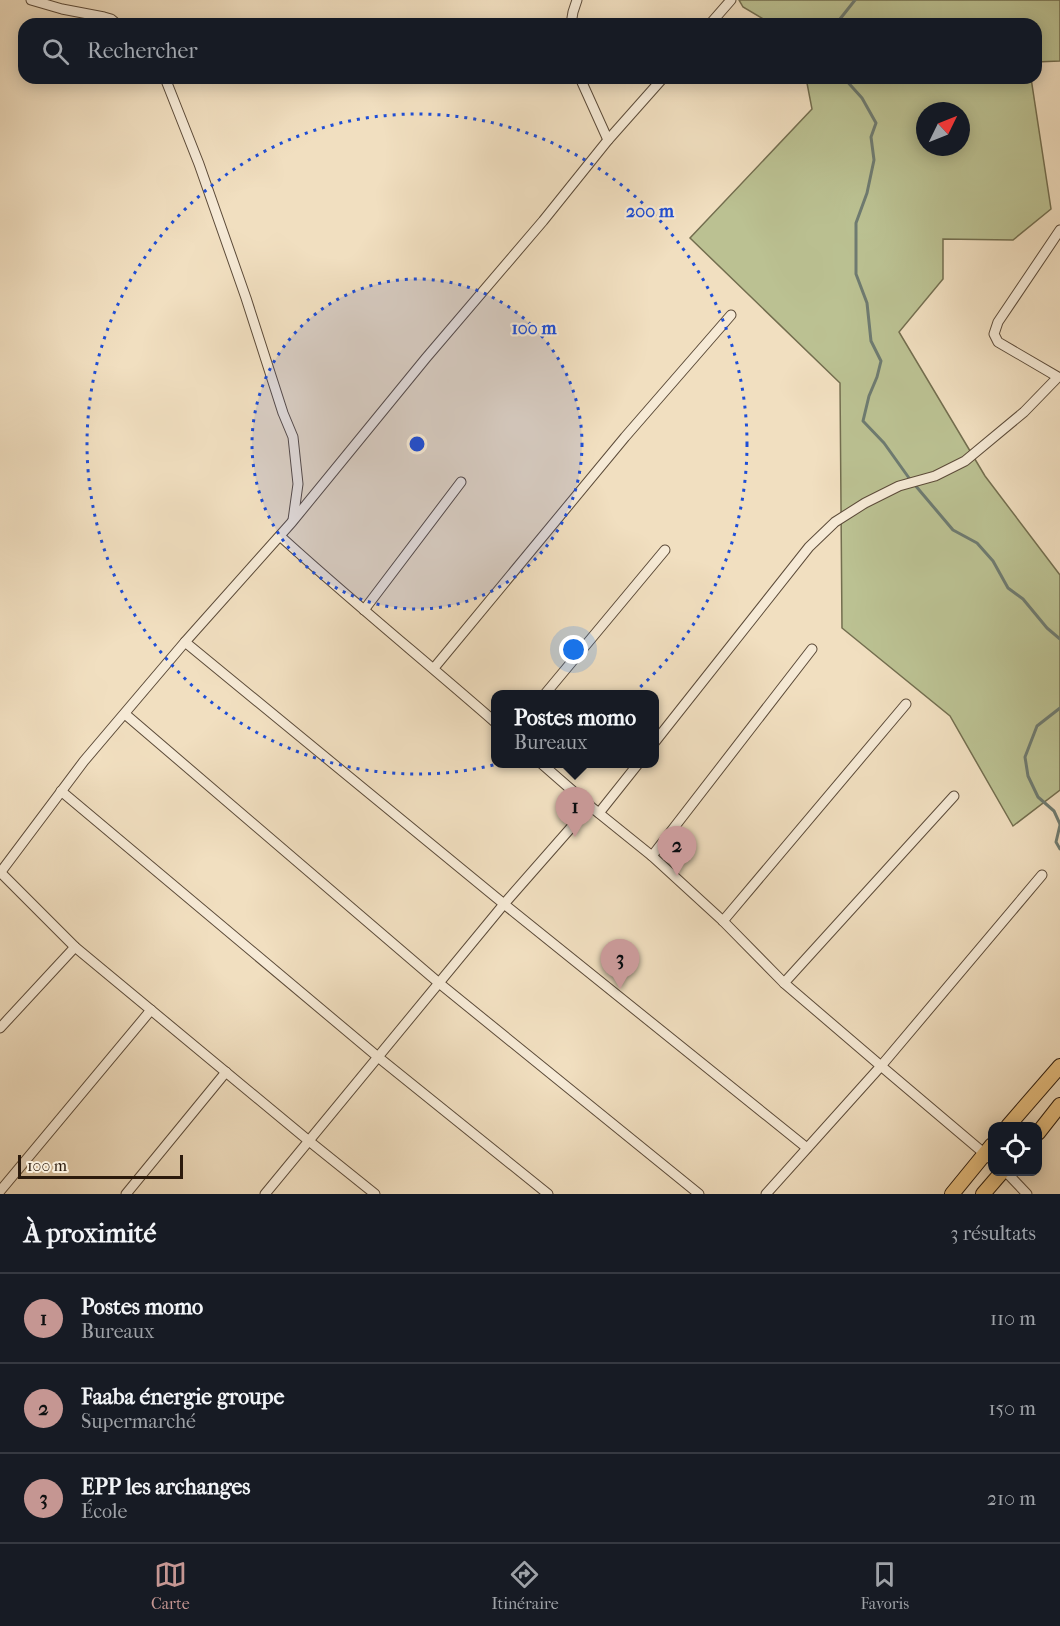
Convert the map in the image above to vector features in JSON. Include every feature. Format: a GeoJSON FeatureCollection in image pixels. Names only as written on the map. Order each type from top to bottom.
{"type":"FeatureCollection","features":[{"type":"Feature","properties":{"kind":"main road"},"geometry":{"type":"LineString","coordinates":[[1011,1122],[1060,1066]]}},
{"type":"Feature","properties":{"kind":"main road"},"geometry":{"type":"LineString","coordinates":[[1042,1128],[1060,1105]]}},
{"type":"Feature","properties":{"kind":"main road"},"geometry":{"type":"LineString","coordinates":[[952,1194],[988,1155]]}},
{"type":"Feature","properties":{"kind":"main road"},"geometry":{"type":"LineString","coordinates":[[969,1173],[985,1191],[1000,1176]]}},
{"type":"Feature","properties":{"kind":"street"},"geometry":{"type":"LineString","coordinates":[[31,0],[108,18]]}},
{"type":"Feature","properties":{"kind":"street"},"geometry":{"type":"LineString","coordinates":[[572,18],[577,0]]}},
{"type":"Feature","properties":{"kind":"street"},"geometry":{"type":"LineString","coordinates":[[715,18],[731,0]]}},
{"type":"Feature","properties":{"kind":"street"},"geometry":{"type":"LineString","coordinates":[[167,84],[194,150],[293,437],[298,484],[292,522]]}},
{"type":"Feature","properties":{"kind":"street"},"geometry":{"type":"LineString","coordinates":[[583,84],[609,140]]}},
{"type":"Feature","properties":{"kind":"street"},"geometry":{"type":"LineString","coordinates":[[375,1194],[75,947],[0,873],[84,761],[185,642],[292,522],[426,358],[658,84]]}},
{"type":"Feature","properties":{"kind":"street"},"geometry":{"type":"LineString","coordinates":[[659,737],[809,547],[835,522],[865,503],[899,486],[935,476],[965,461],[1024,412],[1059,376],[998,342],[994,334],[998,322],[1060,230]]}},
{"type":"Feature","properties":{"kind":"street"},"geometry":{"type":"LineString","coordinates":[[434,668],[625,437],[731,315]]}},
{"type":"Feature","properties":{"kind":"street"},"geometry":{"type":"LineString","coordinates":[[364,610],[461,482]]}},
{"type":"Feature","properties":{"kind":"street"},"geometry":{"type":"LineString","coordinates":[[280,536],[347,597],[434,668],[491,719]]}},
{"type":"Feature","properties":{"kind":"street"},"geometry":{"type":"LineString","coordinates":[[548,690],[665,550]]}},
{"type":"Feature","properties":{"kind":"street"},"geometry":{"type":"LineString","coordinates":[[185,642],[504,904],[807,1148]]}},
{"type":"Feature","properties":{"kind":"street"},"geometry":{"type":"LineString","coordinates":[[652,856],[812,649]]}},
{"type":"Feature","properties":{"kind":"street"},"geometry":{"type":"LineString","coordinates":[[723,921],[906,704]]}},
{"type":"Feature","properties":{"kind":"street"},"geometry":{"type":"LineString","coordinates":[[125,714],[439,983],[699,1194]]}},
{"type":"Feature","properties":{"kind":"street"},"geometry":{"type":"LineString","coordinates":[[547,768],[652,856],[723,921],[784,983],[880,1066],[988,1151]]}},
{"type":"Feature","properties":{"kind":"street"},"geometry":{"type":"LineString","coordinates":[[599,813],[635,768]]}},
{"type":"Feature","properties":{"kind":"street"},"geometry":{"type":"LineString","coordinates":[[61,790],[378,1057],[548,1194]]}},
{"type":"Feature","properties":{"kind":"street"},"geometry":{"type":"LineString","coordinates":[[784,983],[954,796]]}},
{"type":"Feature","properties":{"kind":"street"},"geometry":{"type":"LineString","coordinates":[[265,1194],[504,904],[590,806]]}},
{"type":"Feature","properties":{"kind":"street"},"geometry":{"type":"LineString","coordinates":[[766,1194],[880,1066],[1042,875]]}},
{"type":"Feature","properties":{"kind":"street"},"geometry":{"type":"LineString","coordinates":[[0,1028],[75,947]]}},
{"type":"Feature","properties":{"kind":"street"},"geometry":{"type":"LineString","coordinates":[[0,1191],[151,1010]]}},
{"type":"Feature","properties":{"kind":"street"},"geometry":{"type":"LineString","coordinates":[[126,1194],[226,1072]]}},
{"type":"Feature","properties":{"kind":"street"},"geometry":{"type":"LineString","coordinates":[[1008,1176],[1027,1194]]}},
{"type":"Feature","properties":{"kind":"green space"},"geometry":{"type":"Polygon","coordinates":[[[739,0],[1060,0],[1060,61],[1042,62],[1042,18],[762,18],[743,7],[739,0]]]}},
{"type":"Feature","properties":{"kind":"green space"},"geometry":{"type":"Polygon","coordinates":[[[807,84],[1032,84],[1051,209],[1013,240],[943,239],[943,279],[899,332],[985,476],[1060,575],[1060,790],[1013,826],[950,716],[842,628],[840,383],[690,238],[812,109],[807,84]]]}},
{"type":"Feature","properties":{"kind":"waterway"},"geometry":{"type":"LineString","coordinates":[[841,18],[855,0]]}},
{"type":"Feature","properties":{"kind":"waterway"},"geometry":{"type":"LineString","coordinates":[[849,84],[862,98],[876,123],[871,137],[874,160],[867,193],[856,223],[856,274],[867,303],[871,341],[881,361],[863,421],[884,443],[909,478],[953,530],[977,543],[993,561],[1008,588],[1023,599],[1047,628],[1060,639]]}},
{"type":"Feature","properties":{"kind":"waterway"},"geometry":{"type":"LineString","coordinates":[[1060,708],[1037,726],[1025,757],[1028,776],[1038,797],[1054,811],[1060,824]]}},
{"type":"Feature","properties":{"kind":"waterway"},"geometry":{"type":"LineString","coordinates":[[1060,825],[1056,842],[1060,849]]}},
{"type":"Feature","properties":{"kind":"place","name":"Postes momo"},"geometry":{"type":"Point","coordinates":[575,837]}},
{"type":"Feature","properties":{"kind":"place","name":"Faaba énergie groupe"},"geometry":{"type":"Point","coordinates":[677,876]}},
{"type":"Feature","properties":{"kind":"place","name":"EPP les archanges"},"geometry":{"type":"Point","coordinates":[620,989]}}]}
